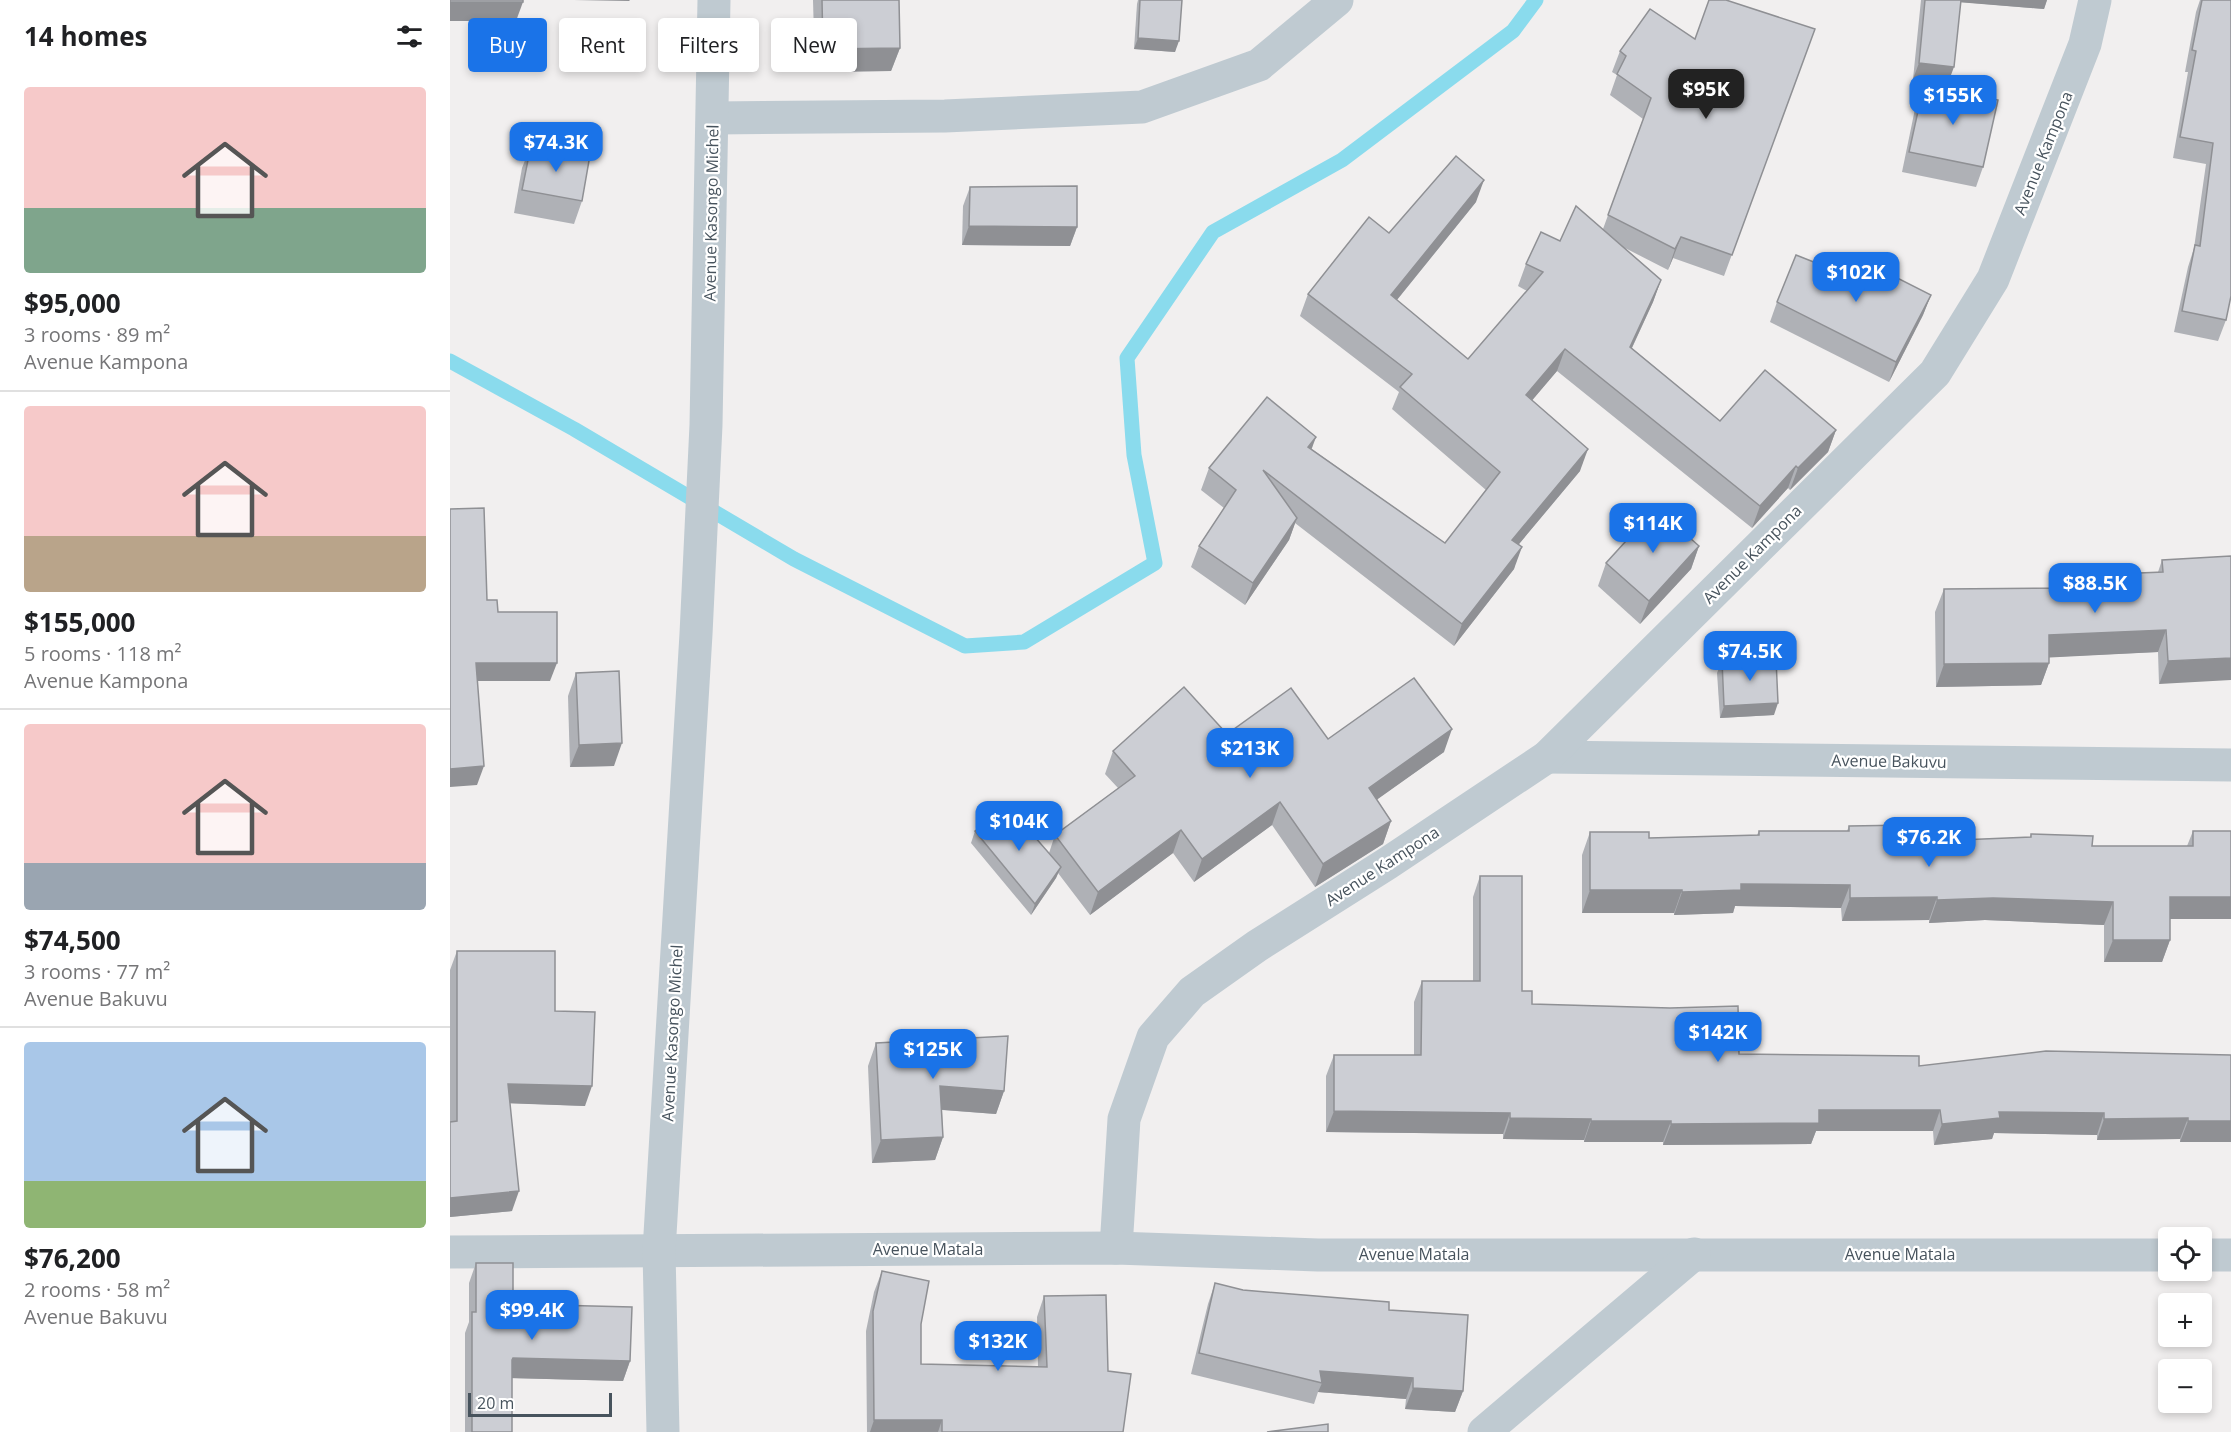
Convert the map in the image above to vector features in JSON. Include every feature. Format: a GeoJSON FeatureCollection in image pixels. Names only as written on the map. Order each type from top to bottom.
{"type":"FeatureCollection","features":[{"type":"Feature","properties":{"kind":"street","name":"Avenue Kasongo Michel"},"geometry":{"type":"LineString","coordinates":[[663,1432],[659,1251],[696,634],[706,425],[714,0]]}},
{"type":"Feature","properties":{"kind":"street"},"geometry":{"type":"LineString","coordinates":[[713,118],[945,116],[1142,106],[1259,65],[1336,0]]}},
{"type":"Feature","properties":{"kind":"street","name":"Avenue Kampona"},"geometry":{"type":"LineString","coordinates":[[1116,1248],[1124,1119],[1153,1037],[1192,992],[1257,946],[1388,863],[1547,757],[1935,373],[1993,279],[2085,44],[2095,0]]}},
{"type":"Feature","properties":{"kind":"street","name":"Avenue Bakuvu"},"geometry":{"type":"LineString","coordinates":[[1547,757],[2231,765]]}},
{"type":"Feature","properties":{"kind":"street","name":"Avenue Matala"},"geometry":{"type":"LineString","coordinates":[[450,1252],[1116,1248],[1318,1255],[2158,1255]]}},
{"type":"Feature","properties":{"kind":"street"},"geometry":{"type":"LineString","coordinates":[[1484,1432],[1694,1254]]}},
{"type":"Feature","properties":{"kind":"street"},"geometry":{"type":"LineString","coordinates":[[2212,1255],[2231,1255]]}},
{"type":"Feature","properties":{"kind":"building"},"geometry":{"type":"Polygon","coordinates":[[[450,0],[523,0],[523,2],[450,2],[450,0]]]}},
{"type":"Feature","properties":{"kind":"building"},"geometry":{"type":"Polygon","coordinates":[[[822,0],[899,0],[900,48],[857,49],[857,18],[822,18],[822,0]]]}},
{"type":"Feature","properties":{"kind":"building"},"geometry":{"type":"Polygon","coordinates":[[[1140,0],[1182,0],[1179,41],[1138,38],[1140,0]]]}},
{"type":"Feature","properties":{"kind":"building"},"geometry":{"type":"Polygon","coordinates":[[[1709,0],[1726,0],[1815,29],[1732,255],[1681,237],[1675,249],[1608,215],[1651,98],[1617,74],[1626,56],[1620,51],[1650,9],[1695,39],[1709,0]]]}},
{"type":"Feature","properties":{"kind":"building"},"geometry":{"type":"Polygon","coordinates":[[[1925,0],[1961,0],[1954,67],[1919,63],[1925,0]]]}},
{"type":"Feature","properties":{"kind":"building"},"geometry":{"type":"Polygon","coordinates":[[[2202,0],[2231,0],[2231,296],[2226,320],[2182,311],[2195,245],[2200,246],[2213,143],[2180,137],[2196,51],[2192,50],[2202,0]]]}},
{"type":"Feature","properties":{"kind":"building"},"geometry":{"type":"Polygon","coordinates":[[[1924,84],[1998,100],[1983,167],[1909,152],[1924,84]]]}},
{"type":"Feature","properties":{"kind":"building"},"geometry":{"type":"Polygon","coordinates":[[[531,145],[590,155],[582,201],[522,190],[531,145]]]}},
{"type":"Feature","properties":{"kind":"building"},"geometry":{"type":"Polygon","coordinates":[[[1456,156],[1484,180],[1391,295],[1468,359],[1543,272],[1526,264],[1541,232],[1560,241],[1576,206],[1661,280],[1630,347],[1720,421],[1765,370],[1836,430],[1798,468],[1796,466],[1760,506],[1565,349],[1526,395],[1588,449],[1512,540],[1522,547],[1462,624],[1263,470],[1297,518],[1253,583],[1199,546],[1236,490],[1209,468],[1267,397],[1316,437],[1308,447],[1445,543],[1500,472],[1400,387],[1412,374],[1308,294],[1369,217],[1389,233],[1456,156]]]}},
{"type":"Feature","properties":{"kind":"building"},"geometry":{"type":"Polygon","coordinates":[[[1077,186],[1077,227],[969,226],[970,187],[1077,186]]]}},
{"type":"Feature","properties":{"kind":"building"},"geometry":{"type":"Polygon","coordinates":[[[1796,255],[1844,274],[1854,256],[1931,295],[1896,362],[1777,302],[1796,255]]]}},
{"type":"Feature","properties":{"kind":"building"},"geometry":{"type":"Polygon","coordinates":[[[484,508],[487,600],[497,600],[498,612],[557,612],[557,663],[476,663],[484,766],[450,769],[450,509],[484,508]]]}},
{"type":"Feature","properties":{"kind":"building"},"geometry":{"type":"Polygon","coordinates":[[[1656,508],[1699,546],[1649,601],[1606,563],[1656,508]]]}},
{"type":"Feature","properties":{"kind":"building"},"geometry":{"type":"Polygon","coordinates":[[[2231,556],[2231,658],[2168,661],[2166,630],[2049,635],[2049,663],[1944,664],[1944,589],[2068,588],[2067,576],[2163,572],[2162,560],[2231,556]]]}},
{"type":"Feature","properties":{"kind":"building"},"geometry":{"type":"Polygon","coordinates":[[[1776,659],[1778,703],[1724,706],[1722,661],[1776,659]]]}},
{"type":"Feature","properties":{"kind":"building"},"geometry":{"type":"Polygon","coordinates":[[[619,671],[622,743],[579,745],[576,673],[619,671]]]}},
{"type":"Feature","properties":{"kind":"building"},"geometry":{"type":"Polygon","coordinates":[[[1414,678],[1452,729],[1369,788],[1391,821],[1323,864],[1280,802],[1202,859],[1181,830],[1098,892],[1055,835],[1135,776],[1113,751],[1184,687],[1227,734],[1291,688],[1328,739],[1414,678]]]}},
{"type":"Feature","properties":{"kind":"building"},"geometry":{"type":"Polygon","coordinates":[[[1007,805],[1061,867],[1035,904],[975,831],[1007,805]]]}},
{"type":"Feature","properties":{"kind":"building"},"geometry":{"type":"Polygon","coordinates":[[[1910,825],[1911,842],[2031,837],[2031,834],[2093,836],[2092,846],[2193,846],[2193,831],[2231,831],[2231,897],[2170,897],[2170,940],[2113,940],[2113,902],[1993,898],[1937,900],[1937,897],[1850,898],[1850,885],[1741,884],[1741,890],[1682,892],[1682,890],[1590,890],[1590,832],[1649,832],[1649,838],[1759,835],[1759,831],[1849,831],[1849,826],[1910,825]]]}},
{"type":"Feature","properties":{"kind":"building"},"geometry":{"type":"Polygon","coordinates":[[[1480,876],[1522,876],[1522,991],[1532,991],[1532,1004],[1670,1008],[1738,1006],[1739,1054],[1919,1056],[1919,1066],[2046,1051],[2231,1055],[2231,1121],[2188,1121],[2188,1118],[2104,1119],[2104,1113],[1999,1112],[2000,1118],[1942,1124],[1940,1110],[1819,1110],[1819,1123],[1671,1124],[1671,1121],[1510,1118],[1510,1113],[1334,1111],[1334,1055],[1421,1055],[1422,981],[1480,981],[1480,876]]]}},
{"type":"Feature","properties":{"kind":"building"},"geometry":{"type":"Polygon","coordinates":[[[457,951],[555,951],[555,1011],[595,1012],[592,1086],[508,1084],[519,1191],[450,1198],[450,1122],[457,1121],[457,951]]]}},
{"type":"Feature","properties":{"kind":"building"},"geometry":{"type":"Polygon","coordinates":[[[1008,1036],[1004,1091],[940,1086],[943,1137],[881,1140],[876,1043],[1008,1036]]]}},
{"type":"Feature","properties":{"kind":"building"},"geometry":{"type":"Polygon","coordinates":[[[476,1263],[513,1263],[513,1304],[632,1307],[630,1361],[513,1358],[512,1432],[472,1432],[472,1312],[476,1312],[476,1263]]]}},
{"type":"Feature","properties":{"kind":"building"},"geometry":{"type":"Polygon","coordinates":[[[882,1271],[929,1281],[921,1324],[921,1364],[1047,1367],[1044,1296],[1106,1295],[1108,1371],[1131,1374],[1123,1432],[942,1432],[942,1420],[874,1420],[873,1311],[882,1271]]]}},
{"type":"Feature","properties":{"kind":"building"},"geometry":{"type":"Polygon","coordinates":[[[1215,1283],[1243,1290],[1389,1302],[1389,1310],[1468,1315],[1463,1391],[1413,1388],[1413,1378],[1320,1371],[1322,1383],[1199,1353],[1215,1283]]]}},
{"type":"Feature","properties":{"kind":"building"},"geometry":{"type":"Polygon","coordinates":[[[1328,1424],[1328,1432],[1267,1432],[1328,1424]]]}},
{"type":"Feature","properties":{"kind":"waterway"},"geometry":{"type":"LineString","coordinates":[[450,361],[574,429],[794,559],[965,646],[1024,642],[1155,563],[1134,455],[1127,358],[1213,232],[1342,160],[1513,31],[1536,0]]}}]}
